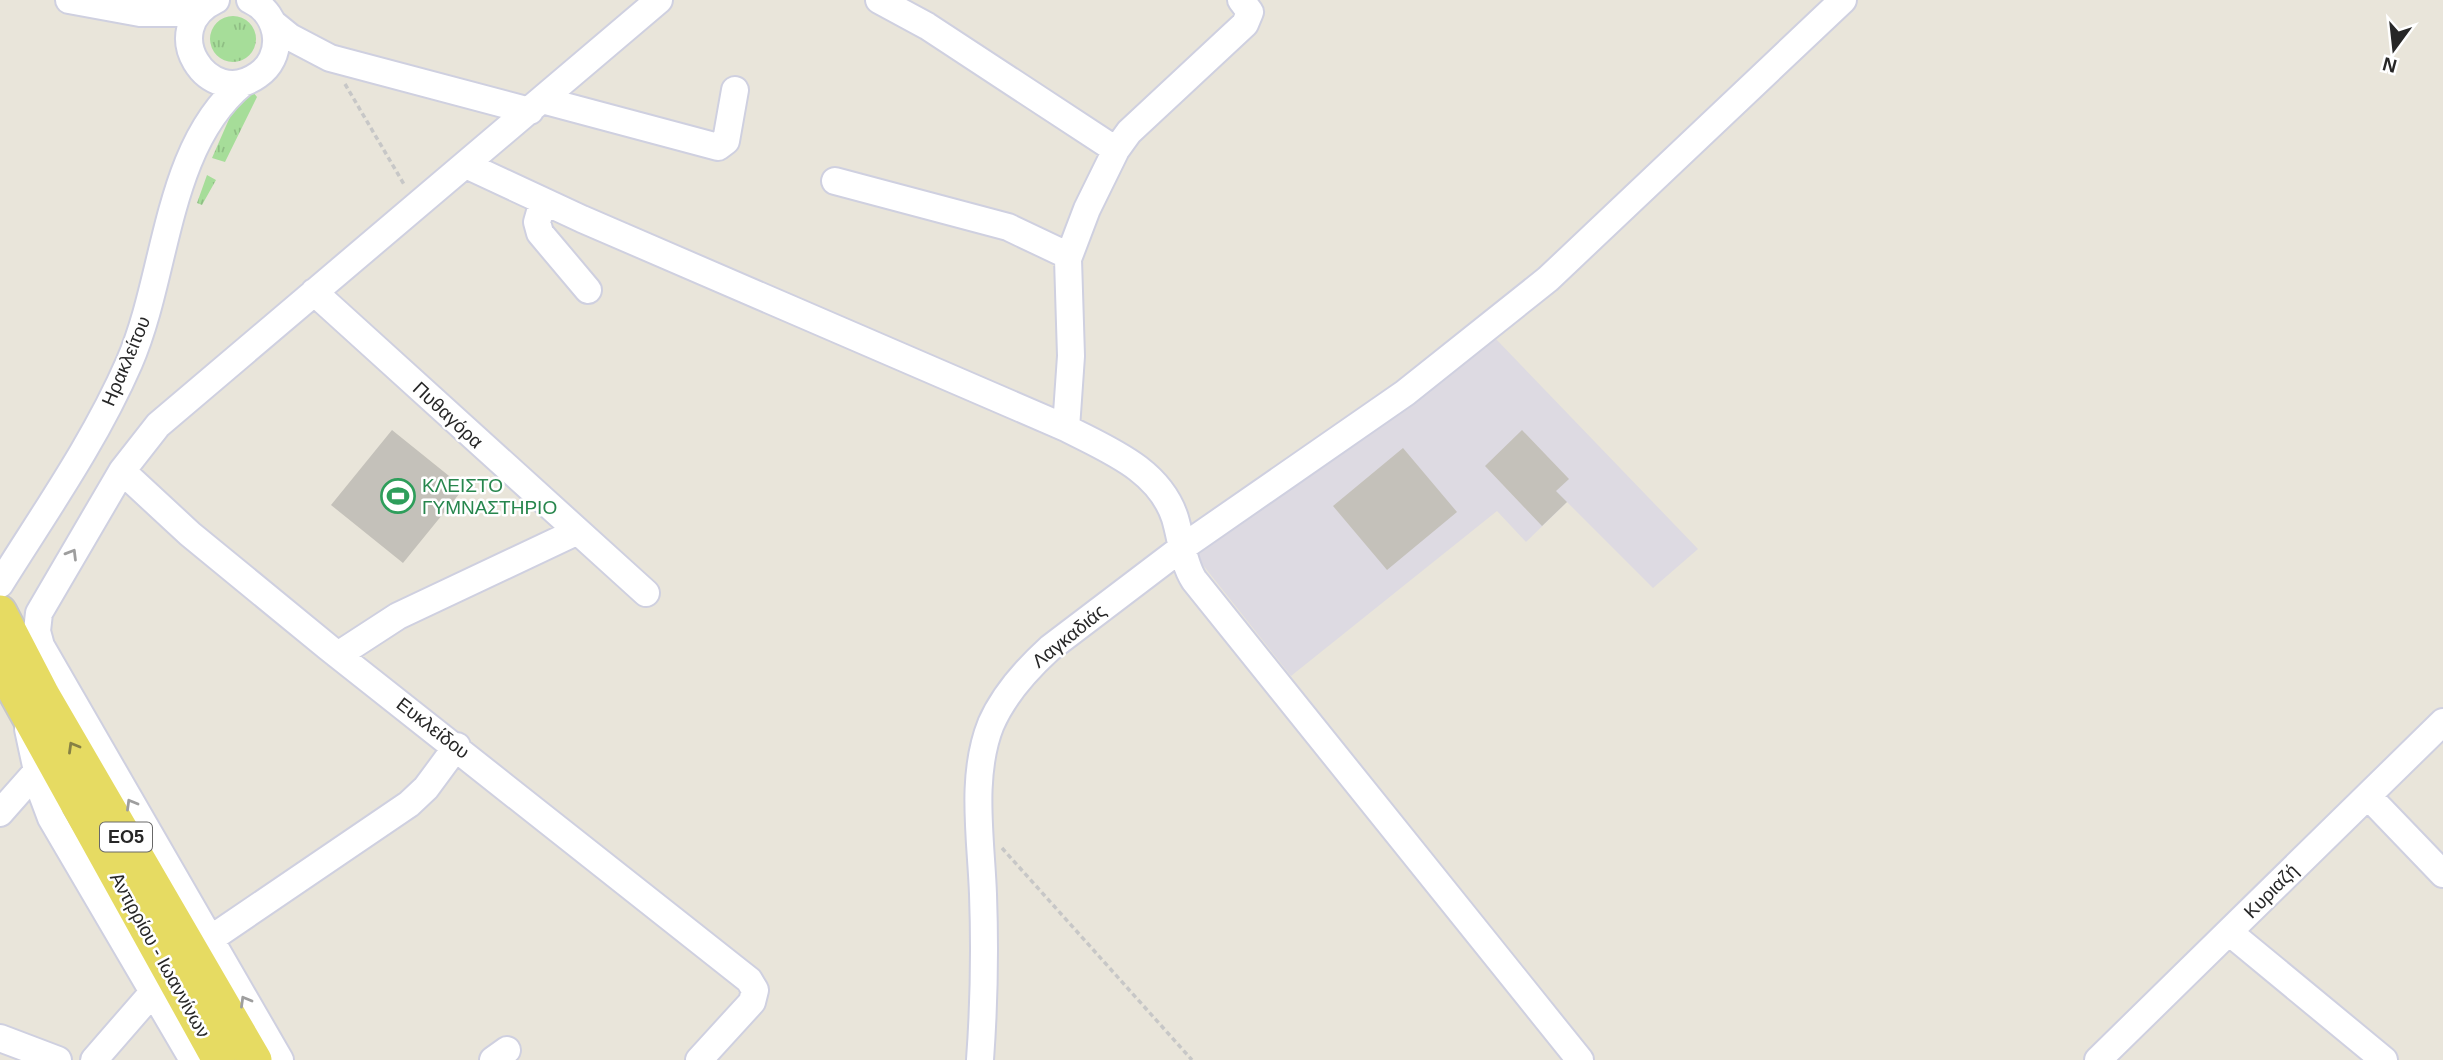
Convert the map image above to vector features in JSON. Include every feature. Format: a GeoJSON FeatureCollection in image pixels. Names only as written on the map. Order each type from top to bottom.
{"type":"FeatureCollection","features":[{"type":"Feature","properties":{"kind":"main road","name":"Αντιρρίου - Ιωαννίνων"},"geometry":{"type":"LineString","coordinates":[[0,612],[43,695],[255,1060]]}},
{"type":"Feature","properties":{"kind":"main road","name":"Αντιρρίου - Ιωαννίνων"},"geometry":{"type":"LineString","coordinates":[[0,665],[219,1060]]}},
{"type":"Feature","properties":{"kind":"street"},"geometry":{"type":"LineString","coordinates":[[69,0],[140,13],[207,6]]}},
{"type":"Feature","properties":{"kind":"street"},"geometry":{"type":"LineString","coordinates":[[280,1060],[41,646],[37,631],[39,613],[121,471],[158,425],[659,0]]}},
{"type":"Feature","properties":{"kind":"street"},"geometry":{"type":"LineString","coordinates":[[880,0],[950,41],[1116,150]]}},
{"type":"Feature","properties":{"kind":"street"},"geometry":{"type":"LineString","coordinates":[[1066,428],[1071,356],[1069,256],[1116,150],[1140,120],[1245,24],[1250,12],[1241,0]]}},
{"type":"Feature","properties":{"kind":"street","name":"Λαγκαδιάς"},"geometry":{"type":"LineString","coordinates":[[980,1060],[984,967],[980,822],[985,741],[1008,694],[1030,666],[1049,648],[1183,547],[1405,393],[1548,279],[1843,0]]}},
{"type":"Feature","properties":{"kind":"street"},"geometry":{"type":"LineString","coordinates":[[207,6],[193,22],[189,43],[196,64],[203,72],[222,82],[243,83]]}},
{"type":"Feature","properties":{"kind":"street"},"geometry":{"type":"LineString","coordinates":[[264,9],[289,37],[330,58]]}},
{"type":"Feature","properties":{"kind":"street"},"geometry":{"type":"LineString","coordinates":[[200,135],[211,114],[243,83],[254,78],[270,63],[276,44],[264,9]]}},
{"type":"Feature","properties":{"kind":"street"},"geometry":{"type":"LineString","coordinates":[[140,13],[189,43]]}},
{"type":"Feature","properties":{"kind":"street"},"geometry":{"type":"LineString","coordinates":[[270,63],[306,56],[330,58],[718,147],[726,141],[735,90]]}},
{"type":"Feature","properties":{"kind":"street"},"geometry":{"type":"LineString","coordinates":[[200,135],[206,91],[203,72]]}},
{"type":"Feature","properties":{"kind":"street","name":"Ηρακλείτου"},"geometry":{"type":"LineString","coordinates":[[5,576],[94,432],[129,362],[156,282],[184,177],[200,135]]}},
{"type":"Feature","properties":{"kind":"street"},"geometry":{"type":"LineString","coordinates":[[466,165],[542,201],[1066,428],[1128,461],[1149,476],[1174,514],[1188,571],[1202,590],[1580,1060]]}},
{"type":"Feature","properties":{"kind":"street"},"geometry":{"type":"LineString","coordinates":[[835,181],[942,207],[1008,227],[1069,256]]}},
{"type":"Feature","properties":{"kind":"street"},"geometry":{"type":"LineString","coordinates":[[542,201],[537,222],[540,233],[588,290]]}},
{"type":"Feature","properties":{"kind":"street","name":"Πυθαγόρα"},"geometry":{"type":"LineString","coordinates":[[314,292],[646,593]]}},
{"type":"Feature","properties":{"kind":"street","name":"Ευκλείδου"},"geometry":{"type":"LineString","coordinates":[[121,471],[201,543],[338,655],[750,980],[755,990],[752,1002],[699,1060]]}},
{"type":"Feature","properties":{"kind":"street"},"geometry":{"type":"LineString","coordinates":[[338,655],[398,616],[576,532]]}},
{"type":"Feature","properties":{"kind":"street"},"geometry":{"type":"LineString","coordinates":[[21,706],[51,818],[193,1060]]}},
{"type":"Feature","properties":{"kind":"street","name":"Κυριαζή"},"geometry":{"type":"LineString","coordinates":[[2098,1060],[2443,722]]}},
{"type":"Feature","properties":{"kind":"street"},"geometry":{"type":"LineString","coordinates":[[209,940],[409,804],[426,788],[457,747]]}},
{"type":"Feature","properties":{"kind":"street"},"geometry":{"type":"LineString","coordinates":[[0,813],[37,771]]}},
{"type":"Feature","properties":{"kind":"street"},"geometry":{"type":"LineString","coordinates":[[2368,796],[2443,874]]}},
{"type":"Feature","properties":{"kind":"street"},"geometry":{"type":"LineString","coordinates":[[2229,932],[2384,1060]]}},
{"type":"Feature","properties":{"kind":"street"},"geometry":{"type":"LineString","coordinates":[[94,1060],[154,992]]}},
{"type":"Feature","properties":{"kind":"street"},"geometry":{"type":"LineString","coordinates":[[0,1038],[58,1060]]}},
{"type":"Feature","properties":{"kind":"path"},"geometry":{"type":"LineString","coordinates":[[330,58],[416,206]]}},
{"type":"Feature","properties":{"kind":"path"},"geometry":{"type":"LineString","coordinates":[[980,822],[1192,1060]]}},
{"type":"Feature","properties":{"kind":"shaded area"},"geometry":{"type":"Polygon","coordinates":[[[1495,338],[1698,549],[1653,588],[1567,502],[1526,542],[1497,511],[1291,676],[1195,555],[1407,405],[1495,338]]]}},
{"type":"Feature","properties":{"kind":"green space"},"geometry":{"type":"Polygon","coordinates":[[[233,16],[249,23],[256,39],[249,55],[233,62],[217,55],[210,39],[217,23],[233,16]]]}},
{"type":"Feature","properties":{"kind":"green space"},"geometry":{"type":"Polygon","coordinates":[[[253,92],[257,97],[225,162],[212,158],[233,110],[253,92]]]}},
{"type":"Feature","properties":{"kind":"green space"},"geometry":{"type":"Polygon","coordinates":[[[207,175],[216,180],[202,205],[197,203],[207,175]]]}},
{"type":"Feature","properties":{"kind":"building","name":"ΚΛΕΙΣΤΟ ΓΥΜΝΑΣΤΗΡΙΟ"},"geometry":{"type":"Polygon","coordinates":[[[392,430],[464,488],[403,563],[331,505],[392,430]]]}},
{"type":"Feature","properties":{"kind":"building"},"geometry":{"type":"Polygon","coordinates":[[[1522,430],[1569,479],[1556,491],[1567,502],[1542,526],[1485,466],[1522,430]]]}},
{"type":"Feature","properties":{"kind":"building"},"geometry":{"type":"Polygon","coordinates":[[[1403,448],[1457,512],[1387,570],[1333,506],[1403,448]]]}},
{"type":"Feature","properties":{"kind":"place","name":"ΚΛΕΙΣΤΟ ΓΥΜΝΑΣΤΗΡΙΟ"},"geometry":{"type":"Point","coordinates":[398,496]}}]}
